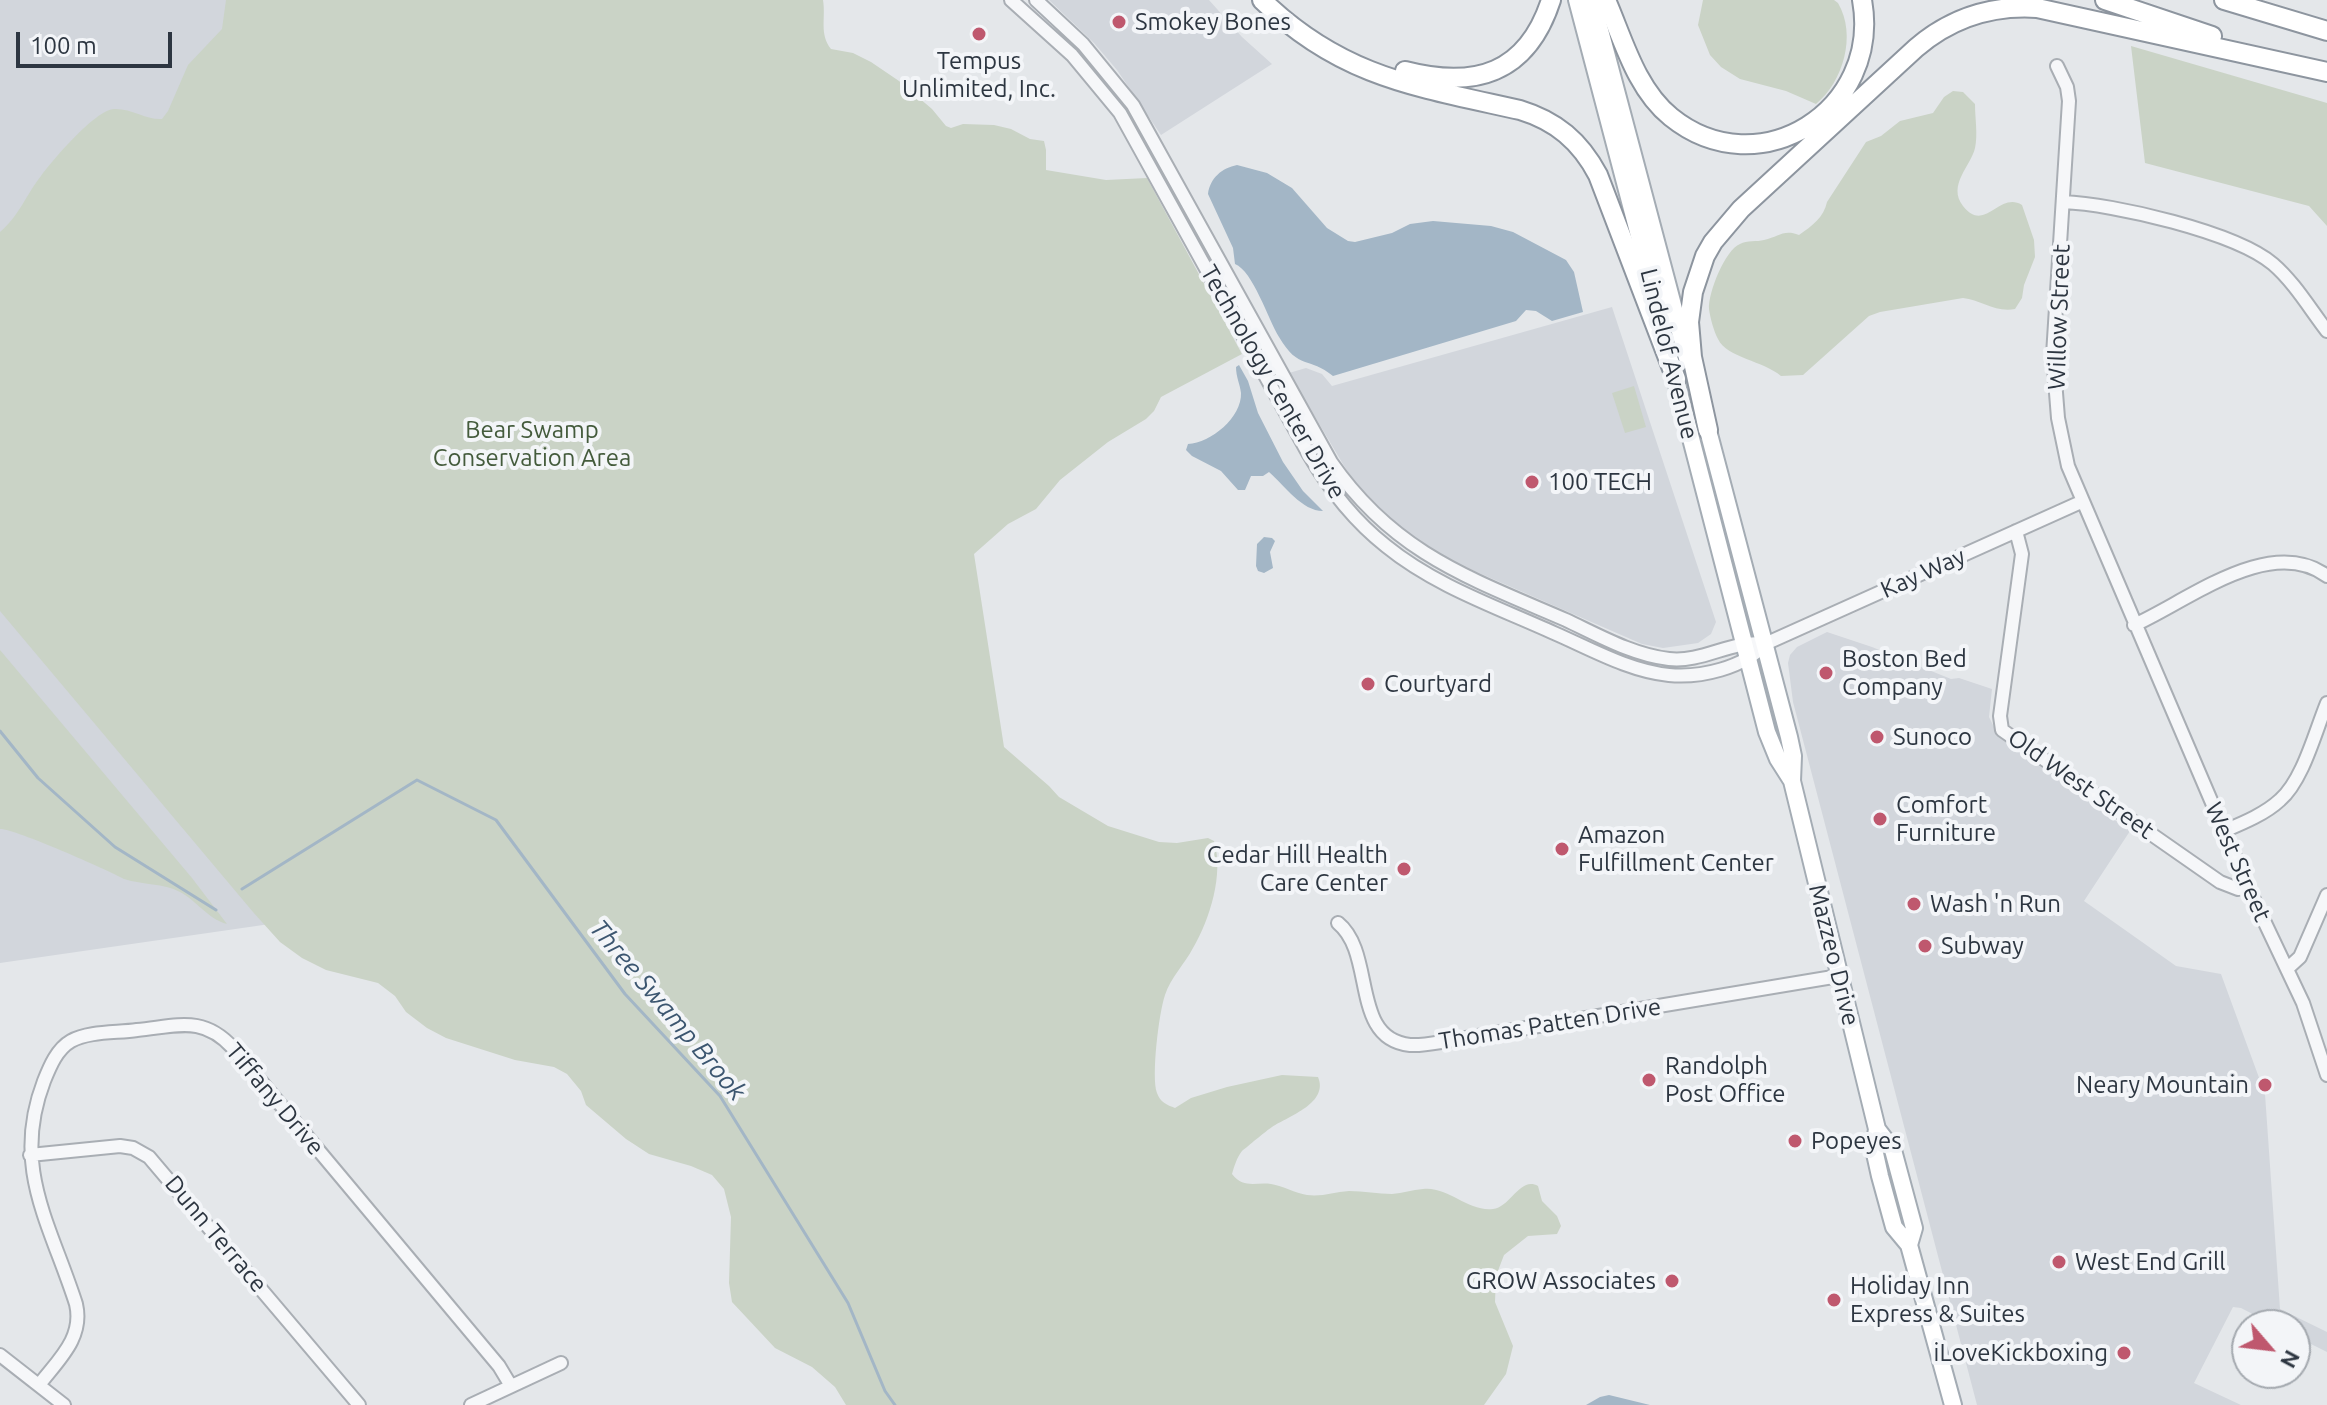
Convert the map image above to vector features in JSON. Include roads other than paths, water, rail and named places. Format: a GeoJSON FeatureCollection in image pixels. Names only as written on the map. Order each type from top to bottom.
{"type":"FeatureCollection","features":[{"type":"Feature","properties":{"kind":"highway"},"geometry":{"type":"LineString","coordinates":[[1262,0],[1307,39],[1362,69],[1415,86],[1540,116],[1564,131],[1587,156],[1598,175],[1676,379]]}},
{"type":"Feature","properties":{"kind":"highway"},"geometry":{"type":"LineString","coordinates":[[1280,0],[1322,34],[1367,58],[1407,72],[1450,79],[1487,74],[1513,60],[1538,31],[1551,0]]}},
{"type":"Feature","properties":{"kind":"highway"},"geometry":{"type":"LineString","coordinates":[[1606,0],[1636,69],[1657,105],[1681,125],[1702,136],[1742,144],[1766,142],[1798,132],[1838,101],[1848,88],[1862,49],[1865,31],[1862,0]]}},
{"type":"Feature","properties":{"kind":"highway"},"geometry":{"type":"LineString","coordinates":[[2105,0],[2327,71]]}},
{"type":"Feature","properties":{"kind":"highway"},"geometry":{"type":"LineString","coordinates":[[2224,0],[2327,31]]}},
{"type":"Feature","properties":{"kind":"highway"},"geometry":{"type":"LineString","coordinates":[[1708,430],[1692,357],[1689,322],[1697,277],[1713,242],[1741,209],[1916,48],[1948,25],[2003,8],[2037,8],[2327,71]]}},
{"type":"Feature","properties":{"kind":"main road","name":"Lindelof Avenue"},"geometry":{"type":"LineString","coordinates":[[1577,0],[1761,709]]}},
{"type":"Feature","properties":{"kind":"main road","name":"Lindelof Avenue"},"geometry":{"type":"LineString","coordinates":[[1592,0],[1779,697]]}},
{"type":"Feature","properties":{"kind":"main road","name":"Mazzeo Drive"},"geometry":{"type":"LineString","coordinates":[[1779,697],[1791,746],[1792,781],[1839,976],[1877,1129],[1893,1150],[1914,1228],[1909,1245],[1953,1405]]}},
{"type":"Feature","properties":{"kind":"main road","name":"Mazzeo Drive"},"geometry":{"type":"LineString","coordinates":[[1761,709],[1774,751],[1792,781]]}},
{"type":"Feature","properties":{"kind":"street","name":"Technology Center Drive"},"geometry":{"type":"LineString","coordinates":[[1011,0],[1072,55],[1120,113],[1313,462],[1347,509],[1377,539],[1436,579],[1629,665],[1649,671],[1683,675],[1712,671],[1765,644]]}},
{"type":"Feature","properties":{"kind":"street","name":"Technology Center Drive"},"geometry":{"type":"LineString","coordinates":[[1036,0],[1092,54],[1133,105],[1331,462],[1358,499],[1388,527],[1443,565],[1642,653],[1671,659],[1746,652]]}},
{"type":"Feature","properties":{"kind":"street","name":"Willow Street"},"geometry":{"type":"LineString","coordinates":[[2057,66],[2067,87],[2069,101],[2053,355],[2063,442],[2081,502],[2145,651]]}},
{"type":"Feature","properties":{"kind":"street"},"geometry":{"type":"LineString","coordinates":[[2063,202],[2096,205],[2182,226],[2249,250],[2277,268],[2327,331]]}},
{"type":"Feature","properties":{"kind":"street","name":"Kay Way"},"geometry":{"type":"LineString","coordinates":[[1765,644],[2081,502]]}},
{"type":"Feature","properties":{"kind":"street","name":"Old West Street"},"geometry":{"type":"LineString","coordinates":[[2016,531],[2022,554],[2000,716],[2002,730],[2220,882],[2238,889],[2248,887]]}},
{"type":"Feature","properties":{"kind":"street"},"geometry":{"type":"LineString","coordinates":[[2134,625],[2236,573],[2261,564],[2298,562],[2327,576]]}},
{"type":"Feature","properties":{"kind":"street","name":"West Street"},"geometry":{"type":"LineString","coordinates":[[2145,651],[2248,887],[2288,968],[2311,1024],[2327,1075]]}},
{"type":"Feature","properties":{"kind":"street"},"geometry":{"type":"LineString","coordinates":[[2224,831],[2270,808],[2285,795],[2297,777],[2327,703]]}},
{"type":"Feature","properties":{"kind":"street"},"geometry":{"type":"LineString","coordinates":[[2288,968],[2300,957],[2327,895]]}},
{"type":"Feature","properties":{"kind":"street","name":"Thomas Patten Drive"},"geometry":{"type":"LineString","coordinates":[[1338,923],[1355,944],[1376,1025],[1392,1040],[1409,1045],[1839,976]]}},
{"type":"Feature","properties":{"kind":"street","name":"Tiffany Drive"},"geometry":{"type":"LineString","coordinates":[[39,1385],[73,1340],[78,1316],[37,1196],[30,1155],[32,1120],[51,1064],[68,1044],[93,1035],[196,1025],[213,1030],[233,1048],[499,1366],[511,1386]]}},
{"type":"Feature","properties":{"kind":"street","name":"Dunn Terrace"},"geometry":{"type":"LineString","coordinates":[[30,1155],[120,1146],[133,1148],[149,1157],[359,1405]]}},
{"type":"Feature","properties":{"kind":"street"},"geometry":{"type":"LineString","coordinates":[[0,1355],[64,1405]]}},
{"type":"Feature","properties":{"kind":"street"},"geometry":{"type":"LineString","coordinates":[[477,1404],[561,1363]]}},
{"type":"Feature","properties":{"kind":"water"},"geometry":{"type":"Polygon","coordinates":[[[1237,165],[1267,173],[1292,188],[1327,228],[1348,241],[1355,242],[1392,233],[1410,224],[1433,221],[1491,226],[1513,232],[1566,260],[1574,272],[1583,312],[1552,321],[1536,311],[1526,310],[1516,321],[1333,376],[1292,355],[1275,329],[1254,285],[1242,268],[1235,264],[1233,248],[1208,194],[1211,183],[1218,175],[1237,165]]]}},
{"type":"Feature","properties":{"kind":"water"},"geometry":{"type":"Polygon","coordinates":[[[1239,365],[1248,381],[1258,413],[1283,462],[1303,491],[1323,511],[1308,507],[1294,497],[1269,472],[1263,476],[1251,476],[1245,490],[1238,490],[1221,471],[1186,450],[1188,444],[1206,439],[1224,427],[1236,411],[1241,393],[1236,371],[1239,365]]]}},
{"type":"Feature","properties":{"kind":"water"},"geometry":{"type":"Polygon","coordinates":[[[1264,537],[1275,541],[1270,552],[1273,568],[1264,573],[1258,571],[1256,566],[1257,544],[1264,537]]]}},
{"type":"Feature","properties":{"kind":"water"},"geometry":{"type":"Polygon","coordinates":[[[1609,1395],[1650,1405],[1586,1405],[1609,1395]]]}},
{"type":"Feature","properties":{"kind":"waterway","name":"Three Swamp Brook"},"geometry":{"type":"LineString","coordinates":[[0,731],[38,778],[115,847],[216,910]]}},
{"type":"Feature","properties":{"kind":"waterway","name":"Three Swamp Brook"},"geometry":{"type":"LineString","coordinates":[[242,889],[417,780],[496,820],[625,994],[720,1096],[848,1303],[885,1391],[895,1405]]}},
{"type":"Feature","properties":{"kind":"place","name":"Smokey Bones"},"geometry":{"type":"Point","coordinates":[1119,22]}},
{"type":"Feature","properties":{"kind":"place","name":"Tempus Unlimited, Inc."},"geometry":{"type":"Point","coordinates":[979,34]}},
{"type":"Feature","properties":{"kind":"place","name":"100 TECH"},"geometry":{"type":"Point","coordinates":[1532,482]}},
{"type":"Feature","properties":{"kind":"place","name":"Boston Bed Company"},"geometry":{"type":"Point","coordinates":[1826,673]}},
{"type":"Feature","properties":{"kind":"place","name":"Courtyard"},"geometry":{"type":"Point","coordinates":[1368,684]}},
{"type":"Feature","properties":{"kind":"place","name":"Sunoco"},"geometry":{"type":"Point","coordinates":[1877,737]}},
{"type":"Feature","properties":{"kind":"place","name":"Comfort Furniture"},"geometry":{"type":"Point","coordinates":[1880,819]}},
{"type":"Feature","properties":{"kind":"place","name":"Amazon Fulfillment Center"},"geometry":{"type":"Point","coordinates":[1562,849]}},
{"type":"Feature","properties":{"kind":"place","name":"Cedar Hill Health Care Center"},"geometry":{"type":"Point","coordinates":[1404,869]}},
{"type":"Feature","properties":{"kind":"place","name":"Wash 'n Run"},"geometry":{"type":"Point","coordinates":[1914,904]}},
{"type":"Feature","properties":{"kind":"place","name":"Subway"},"geometry":{"type":"Point","coordinates":[1925,946]}},
{"type":"Feature","properties":{"kind":"place","name":"Randolph Post Office"},"geometry":{"type":"Point","coordinates":[1649,1080]}},
{"type":"Feature","properties":{"kind":"place","name":"Neary Mountain"},"geometry":{"type":"Point","coordinates":[2265,1085]}},
{"type":"Feature","properties":{"kind":"place","name":"Popeyes"},"geometry":{"type":"Point","coordinates":[1795,1141]}},
{"type":"Feature","properties":{"kind":"place","name":"West End Grill"},"geometry":{"type":"Point","coordinates":[2059,1262]}},
{"type":"Feature","properties":{"kind":"place","name":"GROW Associates"},"geometry":{"type":"Point","coordinates":[1672,1281]}},
{"type":"Feature","properties":{"kind":"place","name":"Holiday Inn Express & Suites"},"geometry":{"type":"Point","coordinates":[1834,1300]}},
{"type":"Feature","properties":{"kind":"place","name":"iLoveKickboxing"},"geometry":{"type":"Point","coordinates":[2124,1353]}},
{"type":"Feature","properties":{"kind":"park label","name":"Bear Swamp Conservation Area"},"geometry":{"type":"Point","coordinates":[532,444]}}]}
